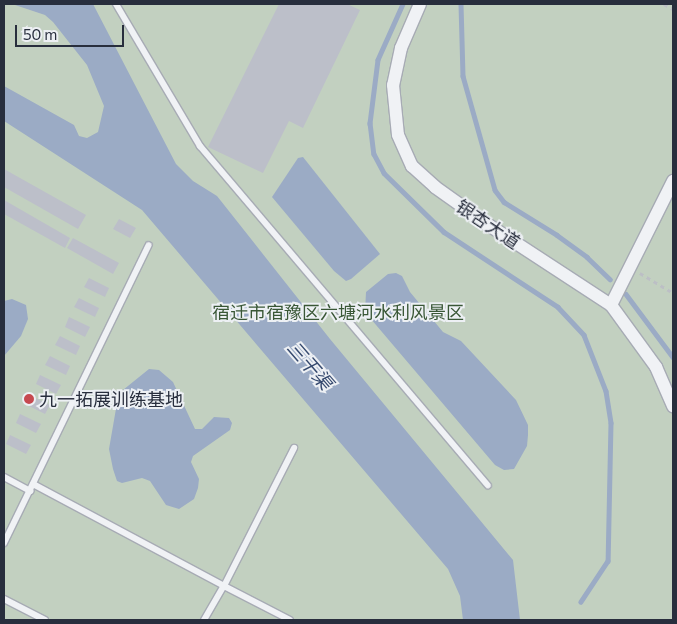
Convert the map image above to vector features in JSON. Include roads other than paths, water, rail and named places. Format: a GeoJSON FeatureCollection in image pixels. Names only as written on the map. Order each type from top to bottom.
{"type":"FeatureCollection","features":[{"type":"Feature","properties":{"kind":"street","name":"银杏大道"},"geometry":{"type":"LineString","coordinates":[[420,4],[401,48],[393,85],[398,136],[412,166],[435,187],[487,224],[611,304],[656,367],[673,406]]}},
{"type":"Feature","properties":{"kind":"street"},"geometry":{"type":"LineString","coordinates":[[611,304],[673,181]]}},
{"type":"Feature","properties":{"kind":"lane"},"geometry":{"type":"LineString","coordinates":[[116,4],[200,146],[488,485]]}},
{"type":"Feature","properties":{"kind":"lane"},"geometry":{"type":"LineString","coordinates":[[4,543],[149,244]]}},
{"type":"Feature","properties":{"kind":"lane"},"geometry":{"type":"LineString","coordinates":[[204,620],[224,586],[294,448]]}},
{"type":"Feature","properties":{"kind":"lane"},"geometry":{"type":"LineString","coordinates":[[4,477],[30,491]]}},
{"type":"Feature","properties":{"kind":"lane"},"geometry":{"type":"LineString","coordinates":[[34,484],[290,620]]}},
{"type":"Feature","properties":{"kind":"lane"},"geometry":{"type":"LineString","coordinates":[[4,599],[45,620]]}},
{"type":"Feature","properties":{"kind":"water","name":"三干渠"},"geometry":{"type":"Polygon","coordinates":[[[12,4],[93,4],[176,164],[193,181],[217,196],[330,339],[513,560],[520,620],[463,620],[460,596],[448,569],[142,210],[4,121],[4,86],[74,125],[79,136],[87,138],[98,132],[104,106],[87,65],[53,22],[45,15],[12,4]]]}},
{"type":"Feature","properties":{"kind":"water"},"geometry":{"type":"Polygon","coordinates":[[[303,157],[380,254],[351,279],[346,281],[334,271],[272,197],[298,158],[303,157]]]}},
{"type":"Feature","properties":{"kind":"water"},"geometry":{"type":"Polygon","coordinates":[[[396,273],[402,276],[410,292],[443,332],[461,341],[516,400],[528,425],[528,435],[527,446],[514,469],[504,470],[495,465],[365,312],[366,292],[388,274],[396,273]]]}},
{"type":"Feature","properties":{"kind":"water"},"geometry":{"type":"Polygon","coordinates":[[[12,299],[26,305],[28,319],[21,336],[4,356],[4,301],[12,299]]]}},
{"type":"Feature","properties":{"kind":"water"},"geometry":{"type":"Polygon","coordinates":[[[149,369],[159,370],[173,382],[195,429],[202,429],[214,417],[229,418],[232,423],[230,430],[193,456],[191,462],[199,479],[198,488],[194,499],[179,509],[166,505],[150,481],[142,478],[122,483],[117,481],[113,469],[109,449],[117,403],[123,390],[149,369]]]}},
{"type":"Feature","properties":{"kind":"waterway"},"geometry":{"type":"LineString","coordinates":[[403,4],[378,60],[370,123],[374,154],[384,173],[444,232],[558,307],[584,335],[606,391],[611,423],[608,561],[581,602]]}},
{"type":"Feature","properties":{"kind":"waterway"},"geometry":{"type":"LineString","coordinates":[[461,4],[463,76],[495,190],[504,202],[557,235],[587,257],[610,279]]}},
{"type":"Feature","properties":{"kind":"waterway"},"geometry":{"type":"LineString","coordinates":[[626,294],[673,357]]}},
{"type":"Feature","properties":{"kind":"place","name":"九一拓展训练基地"},"geometry":{"type":"Point","coordinates":[29,399]}},
{"type":"Feature","properties":{"kind":"park label","name":"宿迁市宿豫区六塘河水利风景区"},"geometry":{"type":"Point","coordinates":[338,312]}}]}
